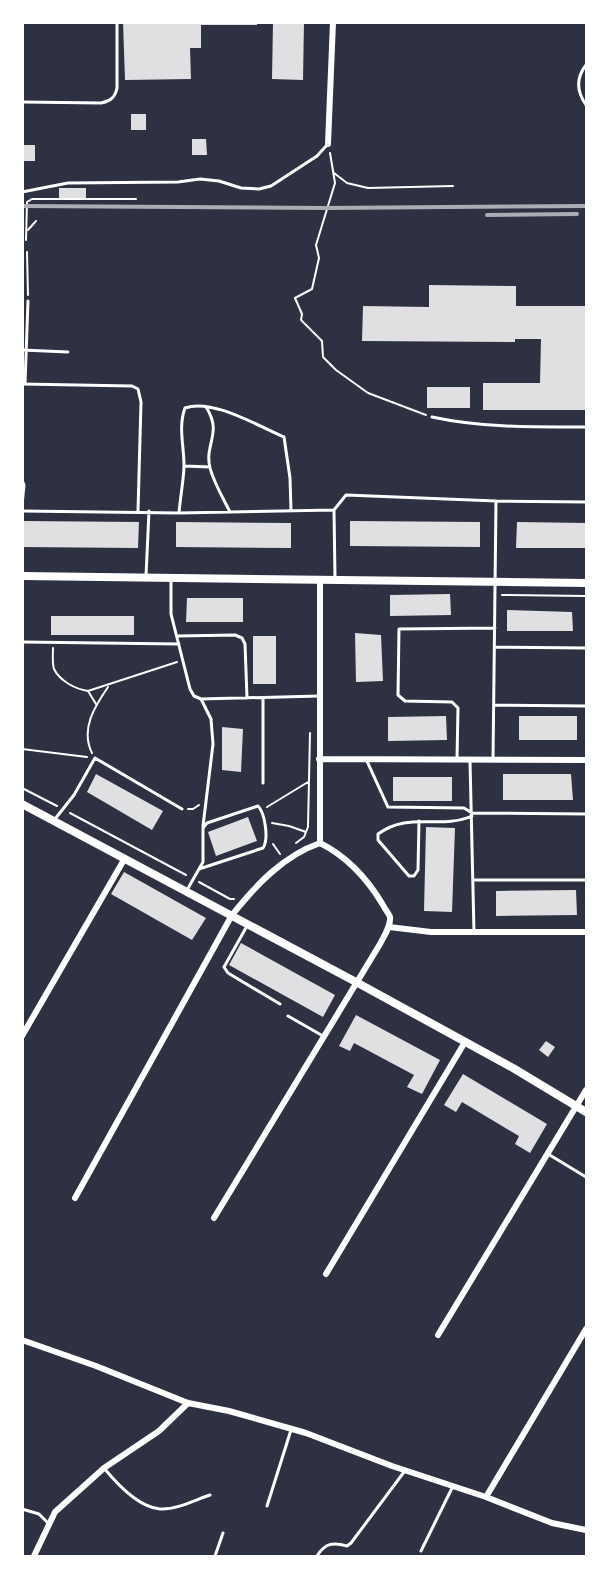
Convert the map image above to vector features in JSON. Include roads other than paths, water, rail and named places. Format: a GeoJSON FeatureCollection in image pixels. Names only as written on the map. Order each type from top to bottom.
{"type":"FeatureCollection","features":[{"type":"Feature","properties":{"kind":"street"},"geometry":{"type":"LineString","coordinates":[[328,144],[333,22]]}},
{"type":"Feature","properties":{"kind":"street"},"geometry":{"type":"LineString","coordinates":[[22,576],[586,583]]}},
{"type":"Feature","properties":{"kind":"street"},"geometry":{"type":"LineString","coordinates":[[320,580],[320,843]]}},
{"type":"Feature","properties":{"kind":"street"},"geometry":{"type":"LineString","coordinates":[[320,759],[586,760]]}},
{"type":"Feature","properties":{"kind":"street"},"geometry":{"type":"LineString","coordinates":[[22,804],[356,982],[586,1112]]}},
{"type":"Feature","properties":{"kind":"street"},"geometry":{"type":"LineString","coordinates":[[75,1198],[232,915],[260,882],[281,864],[304,849],[320,843]]}},
{"type":"Feature","properties":{"kind":"street"},"geometry":{"type":"LineString","coordinates":[[214,1218],[389,927],[390,917],[364,877],[343,856],[320,843]]}},
{"type":"Feature","properties":{"kind":"street"},"geometry":{"type":"LineString","coordinates":[[22,1036],[125,858]]}},
{"type":"Feature","properties":{"kind":"street"},"geometry":{"type":"LineString","coordinates":[[389,927],[431,932],[586,932]]}},
{"type":"Feature","properties":{"kind":"street"},"geometry":{"type":"LineString","coordinates":[[326,1274],[465,1042]]}},
{"type":"Feature","properties":{"kind":"street"},"geometry":{"type":"LineString","coordinates":[[438,1335],[586,1090]]}},
{"type":"Feature","properties":{"kind":"street"},"geometry":{"type":"LineString","coordinates":[[486,1497],[586,1329]]}},
{"type":"Feature","properties":{"kind":"street"},"geometry":{"type":"LineString","coordinates":[[22,1340],[96,1366],[188,1403],[230,1411],[291,1428],[486,1497],[552,1523],[586,1530]]}},
{"type":"Feature","properties":{"kind":"street"},"geometry":{"type":"LineString","coordinates":[[34,1557],[55,1512],[104,1468],[159,1431],[188,1403]]}},
{"type":"Feature","properties":{"kind":"lane"},"geometry":{"type":"LineString","coordinates":[[22,102],[101,103],[109,101],[116,94],[117,88],[117,22]]}},
{"type":"Feature","properties":{"kind":"lane"},"geometry":{"type":"LineString","coordinates":[[586,65],[578,84],[580,96],[586,105]]}},
{"type":"Feature","properties":{"kind":"lane"},"geometry":{"type":"LineString","coordinates":[[22,192],[68,183],[178,182],[200,179],[219,181],[240,188],[259,189],[271,186],[317,156],[328,144]]}},
{"type":"Feature","properties":{"kind":"lane"},"geometry":{"type":"LineString","coordinates":[[28,301],[24,384],[132,386],[138,389],[141,402],[138,511]]}},
{"type":"Feature","properties":{"kind":"lane"},"geometry":{"type":"LineString","coordinates":[[25,351],[68,352]]}},
{"type":"Feature","properties":{"kind":"lane"},"geometry":{"type":"LineString","coordinates":[[179,513],[184,466],[182,416],[185,408],[192,405],[221,410],[284,437],[290,478],[291,512]]}},
{"type":"Feature","properties":{"kind":"lane"},"geometry":{"type":"LineString","coordinates":[[206,407],[213,417],[215,429],[210,467],[230,512]]}},
{"type":"Feature","properties":{"kind":"lane"},"geometry":{"type":"LineString","coordinates":[[432,417],[465,424],[500,427],[586,427]]}},
{"type":"Feature","properties":{"kind":"lane"},"geometry":{"type":"LineString","coordinates":[[184,466],[210,467]]}},
{"type":"Feature","properties":{"kind":"lane"},"geometry":{"type":"LineString","coordinates":[[22,480],[24,484],[22,505]]}},
{"type":"Feature","properties":{"kind":"lane"},"geometry":{"type":"LineString","coordinates":[[335,580],[334,510],[346,495],[586,502]]}},
{"type":"Feature","properties":{"kind":"lane"},"geometry":{"type":"LineString","coordinates":[[494,759],[496,501]]}},
{"type":"Feature","properties":{"kind":"lane"},"geometry":{"type":"LineString","coordinates":[[22,511],[179,513],[334,510]]}},
{"type":"Feature","properties":{"kind":"lane"},"geometry":{"type":"LineString","coordinates":[[146,577],[149,512]]}},
{"type":"Feature","properties":{"kind":"lane"},"geometry":{"type":"LineString","coordinates":[[171,578],[171,614],[190,689],[194,696],[201,699],[320,696]]}},
{"type":"Feature","properties":{"kind":"lane"},"geometry":{"type":"LineString","coordinates":[[457,759],[458,708],[456,704],[405,701],[398,695],[399,629],[495,628]]}},
{"type":"Feature","properties":{"kind":"lane"},"geometry":{"type":"LineString","coordinates":[[177,636],[235,635],[242,638],[245,644],[247,698]]}},
{"type":"Feature","properties":{"kind":"lane"},"geometry":{"type":"LineString","coordinates":[[22,642],[179,644]]}},
{"type":"Feature","properties":{"kind":"lane"},"geometry":{"type":"LineString","coordinates":[[495,647],[586,648]]}},
{"type":"Feature","properties":{"kind":"lane"},"geometry":{"type":"LineString","coordinates":[[263,697],[263,783]]}},
{"type":"Feature","properties":{"kind":"lane"},"geometry":{"type":"LineString","coordinates":[[187,890],[204,855],[203,828],[213,744],[211,719],[201,699]]}},
{"type":"Feature","properties":{"kind":"lane"},"geometry":{"type":"LineString","coordinates":[[494,705],[586,706]]}},
{"type":"Feature","properties":{"kind":"lane"},"geometry":{"type":"LineString","coordinates":[[54,821],[74,795],[95,758],[182,809]]}},
{"type":"Feature","properties":{"kind":"lane"},"geometry":{"type":"LineString","coordinates":[[366,759],[388,807],[464,808],[472,815]]}},
{"type":"Feature","properties":{"kind":"lane"},"geometry":{"type":"LineString","coordinates":[[470,759],[474,932]]}},
{"type":"Feature","properties":{"kind":"lane"},"geometry":{"type":"LineString","coordinates":[[198,869],[263,848],[266,843],[262,810],[258,806],[207,823],[203,828]]}},
{"type":"Feature","properties":{"kind":"lane"},"geometry":{"type":"LineString","coordinates":[[418,820],[418,870],[414,876],[409,876],[378,840],[378,834],[388,826],[418,820],[463,820],[472,815],[586,813]]}},
{"type":"Feature","properties":{"kind":"lane"},"geometry":{"type":"LineString","coordinates":[[473,880],[586,880]]}},
{"type":"Feature","properties":{"kind":"lane"},"geometry":{"type":"LineString","coordinates":[[249,924],[224,968],[228,973],[280,1004]]}},
{"type":"Feature","properties":{"kind":"lane"},"geometry":{"type":"LineString","coordinates":[[288,1016],[323,1036]]}},
{"type":"Feature","properties":{"kind":"lane"},"geometry":{"type":"LineString","coordinates":[[548,1154],[586,1177]]}},
{"type":"Feature","properties":{"kind":"lane"},"geometry":{"type":"LineString","coordinates":[[267,1506],[291,1428]]}},
{"type":"Feature","properties":{"kind":"lane"},"geometry":{"type":"LineString","coordinates":[[104,1468],[114,1480],[145,1505],[161,1509],[210,1495]]}},
{"type":"Feature","properties":{"kind":"lane"},"geometry":{"type":"LineString","coordinates":[[317,1557],[326,1545],[334,1543],[347,1546],[351,1543],[405,1470]]}},
{"type":"Feature","properties":{"kind":"lane"},"geometry":{"type":"LineString","coordinates":[[421,1551],[453,1486]]}},
{"type":"Feature","properties":{"kind":"lane"},"geometry":{"type":"LineString","coordinates":[[22,1509],[39,1514],[48,1523]]}},
{"type":"Feature","properties":{"kind":"lane"},"geometry":{"type":"LineString","coordinates":[[215,1557],[223,1533]]}},
{"type":"Feature","properties":{"kind":"railway"},"geometry":{"type":"LineString","coordinates":[[22,206],[326,208],[586,206]]}},
{"type":"Feature","properties":{"kind":"railway"},"geometry":{"type":"LineString","coordinates":[[487,215],[577,214]]}}]}
